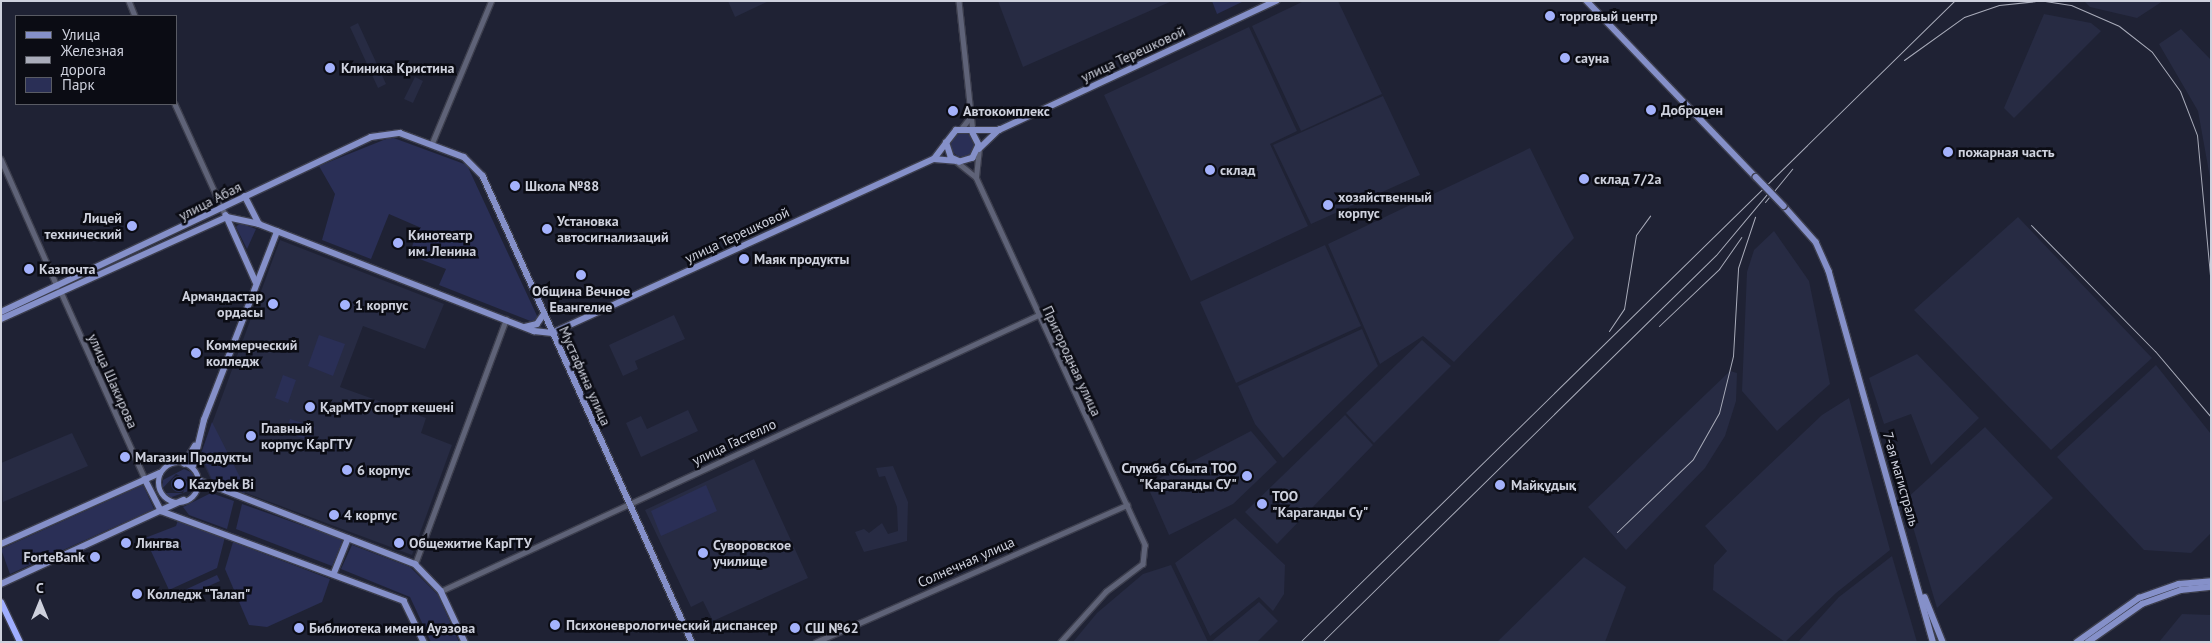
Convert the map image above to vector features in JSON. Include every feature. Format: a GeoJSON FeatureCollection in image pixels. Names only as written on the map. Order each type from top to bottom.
{"type":"FeatureCollection","features":[{"type":"Feature","properties":{"kind":"highway"},"geometry":{"type":"LineString","coordinates":[[1,602],[20,642]]}},
{"type":"Feature","properties":{"kind":"main road","name":"улица Терешковой"},"geometry":{"type":"LineString","coordinates":[[552,333],[934,159],[951,133],[961,129],[973,133],[999,130],[1276,1]]}},
{"type":"Feature","properties":{"kind":"main road","name":"7-ая магистраль"},"geometry":{"type":"LineString","coordinates":[[1587,1],[1784,206],[1822,251],[1922,590]]}},
{"type":"Feature","properties":{"kind":"main road","name":"улица Терешковой"},"geometry":{"type":"LineString","coordinates":[[934,159],[969,161],[999,130]]}},
{"type":"Feature","properties":{"kind":"main road"},"geometry":{"type":"LineString","coordinates":[[973,133],[979,150]]}},
{"type":"Feature","properties":{"kind":"main road","name":"улица Абая"},"geometry":{"type":"LineString","coordinates":[[1,319],[225,214],[245,196],[384,134],[432,143]]}},
{"type":"Feature","properties":{"kind":"main road","name":"Мустафина улица"},"geometry":{"type":"LineString","coordinates":[[432,143],[470,161],[483,176],[628,503],[692,642]]}},
{"type":"Feature","properties":{"kind":"main road"},"geometry":{"type":"LineString","coordinates":[[946,143],[955,161]]}},
{"type":"Feature","properties":{"kind":"main road"},"geometry":{"type":"LineString","coordinates":[[245,196],[259,224]]}},
{"type":"Feature","properties":{"kind":"main road","name":"улица Абая"},"geometry":{"type":"LineString","coordinates":[[225,214],[256,282]]}},
{"type":"Feature","properties":{"kind":"main road","name":"улица Абая"},"geometry":{"type":"LineString","coordinates":[[1,312],[225,214],[259,224],[525,327],[552,333]]}},
{"type":"Feature","properties":{"kind":"main road"},"geometry":{"type":"LineString","coordinates":[[184,464],[196,444],[256,282],[277,232]]}},
{"type":"Feature","properties":{"kind":"main road"},"geometry":{"type":"LineString","coordinates":[[57,286],[61,292]]}},
{"type":"Feature","properties":{"kind":"main road"},"geometry":{"type":"LineString","coordinates":[[525,327],[537,324],[544,314]]}},
{"type":"Feature","properties":{"kind":"main road"},"geometry":{"type":"LineString","coordinates":[[196,444],[193,466],[201,481],[415,564],[441,591],[465,642]]}},
{"type":"Feature","properties":{"kind":"main road"},"geometry":{"type":"LineString","coordinates":[[1,544],[145,479],[184,464],[193,466]]}},
{"type":"Feature","properties":{"kind":"main road"},"geometry":{"type":"LineString","coordinates":[[160,473],[158,490],[164,500],[170,507],[189,519]]}},
{"type":"Feature","properties":{"kind":"main road"},"geometry":{"type":"LineString","coordinates":[[145,479],[160,512]]}},
{"type":"Feature","properties":{"kind":"main road"},"geometry":{"type":"LineString","coordinates":[[1,584],[184,500],[195,494],[201,481]]}},
{"type":"Feature","properties":{"kind":"main road"},"geometry":{"type":"LineString","coordinates":[[164,500],[184,500]]}},
{"type":"Feature","properties":{"kind":"main road"},"geometry":{"type":"LineString","coordinates":[[160,512],[189,519],[334,573],[404,602],[424,642]]}},
{"type":"Feature","properties":{"kind":"main road"},"geometry":{"type":"LineString","coordinates":[[334,573],[348,539]]}},
{"type":"Feature","properties":{"kind":"main road"},"geometry":{"type":"LineString","coordinates":[[2078,642],[2139,598],[2179,584],[2211,581]]}},
{"type":"Feature","properties":{"kind":"main road"},"geometry":{"type":"LineString","coordinates":[[2088,642],[2142,604],[2181,590],[2211,587]]}},
{"type":"Feature","properties":{"kind":"main road"},"geometry":{"type":"LineString","coordinates":[[1922,590],[1933,642]]}},
{"type":"Feature","properties":{"kind":"main road"},"geometry":{"type":"LineString","coordinates":[[1922,590],[1943,642]]}},
{"type":"Feature","properties":{"kind":"street"},"geometry":{"type":"LineString","coordinates":[[129,1],[135,15]]}},
{"type":"Feature","properties":{"kind":"street"},"geometry":{"type":"LineString","coordinates":[[432,143],[491,1]]}},
{"type":"Feature","properties":{"kind":"street"},"geometry":{"type":"LineString","coordinates":[[959,1],[973,133]]}},
{"type":"Feature","properties":{"kind":"street"},"geometry":{"type":"LineString","coordinates":[[175,105],[225,214]]}},
{"type":"Feature","properties":{"kind":"street"},"geometry":{"type":"LineString","coordinates":[[961,129],[971,116]]}},
{"type":"Feature","properties":{"kind":"street"},"geometry":{"type":"LineString","coordinates":[[976,177],[979,150]]}},
{"type":"Feature","properties":{"kind":"street"},"geometry":{"type":"LineString","coordinates":[[1,159],[57,286]]}},
{"type":"Feature","properties":{"kind":"street"},"geometry":{"type":"LineString","coordinates":[[955,161],[976,177]]}},
{"type":"Feature","properties":{"kind":"street","name":"Пригородная улица"},"geometry":{"type":"LineString","coordinates":[[976,177],[1038,315],[1127,504],[1147,556],[1061,642]]}},
{"type":"Feature","properties":{"kind":"street","name":"улица Шакирова"},"geometry":{"type":"LineString","coordinates":[[61,292],[145,479]]}},
{"type":"Feature","properties":{"kind":"street","name":"улица Гастелло"},"geometry":{"type":"LineString","coordinates":[[441,591],[1038,315]]}},
{"type":"Feature","properties":{"kind":"street"},"geometry":{"type":"LineString","coordinates":[[415,564],[506,319]]}},
{"type":"Feature","properties":{"kind":"street","name":"Солнечная улица"},"geometry":{"type":"LineString","coordinates":[[816,642],[1127,504]]}},
{"type":"Feature","properties":{"kind":"shaded area"},"geometry":{"type":"Polygon","coordinates":[[[728,1],[769,1],[735,17],[728,1]]]}},
{"type":"Feature","properties":{"kind":"shaded area"},"geometry":{"type":"Polygon","coordinates":[[[998,1],[1172,1],[1023,67],[998,1]]]}},
{"type":"Feature","properties":{"kind":"shaded area"},"geometry":{"type":"Polygon","coordinates":[[[1304,1],[1338,1],[1382,94],[1301,131],[1252,26],[1304,1]]]}},
{"type":"Feature","properties":{"kind":"shaded area"},"geometry":{"type":"Polygon","coordinates":[[[2084,1],[2163,1],[2137,18],[2090,7],[2084,1]]]}},
{"type":"Feature","properties":{"kind":"shaded area"},"geometry":{"type":"Polygon","coordinates":[[[2044,14],[2091,23],[2101,31],[2014,118],[2004,108],[2044,14]]]}},
{"type":"Feature","properties":{"kind":"shaded area"},"geometry":{"type":"Polygon","coordinates":[[[358,23],[386,84],[378,88],[350,27],[358,23]]]}},
{"type":"Feature","properties":{"kind":"shaded area"},"geometry":{"type":"Polygon","coordinates":[[[1249,27],[1297,131],[1270,144],[1308,226],[1191,281],[1104,95],[1249,27]]]}},
{"type":"Feature","properties":{"kind":"shaded area"},"geometry":{"type":"Polygon","coordinates":[[[2181,29],[2211,60],[2211,183],[2198,111],[2159,44],[2181,29]]]}},
{"type":"Feature","properties":{"kind":"shaded area"},"geometry":{"type":"Polygon","coordinates":[[[415,77],[423,81],[413,103],[404,99],[415,77]]]}},
{"type":"Feature","properties":{"kind":"shaded area"},"geometry":{"type":"Polygon","coordinates":[[[1383,96],[1420,175],[1311,224],[1273,145],[1383,96]]]}},
{"type":"Feature","properties":{"kind":"shaded area"},"geometry":{"type":"Polygon","coordinates":[[[1530,148],[1574,238],[1454,362],[1423,336],[1380,364],[1328,244],[1530,148]]]}},
{"type":"Feature","properties":{"kind":"shaded area"},"geometry":{"type":"Polygon","coordinates":[[[2018,217],[2152,358],[2051,450],[1914,310],[2018,217]]]}},
{"type":"Feature","properties":{"kind":"shaded area"},"geometry":{"type":"Polygon","coordinates":[[[1774,231],[1809,281],[1830,384],[1777,431],[1742,391],[1747,272],[1754,250],[1774,231]]]}},
{"type":"Feature","properties":{"kind":"shaded area"},"geometry":{"type":"Polygon","coordinates":[[[280,240],[444,304],[425,349],[363,326],[340,387],[426,418],[421,433],[452,445],[412,555],[211,480],[200,456],[280,240]]]}},
{"type":"Feature","properties":{"kind":"shaded area"},"geometry":{"type":"Polygon","coordinates":[[[1325,245],[1361,326],[1236,383],[1200,302],[1325,245]]]}},
{"type":"Feature","properties":{"kind":"shaded area"},"geometry":{"type":"Polygon","coordinates":[[[674,315],[685,339],[635,361],[638,369],[623,376],[609,345],[674,315]]]}},
{"type":"Feature","properties":{"kind":"shaded area"},"geometry":{"type":"Polygon","coordinates":[[[1362,329],[1378,366],[1283,458],[1255,424],[1238,386],[1362,329]]]}},
{"type":"Feature","properties":{"kind":"shaded area"},"geometry":{"type":"Polygon","coordinates":[[[1422,340],[1451,366],[1374,443],[1346,413],[1422,340]]]}},
{"type":"Feature","properties":{"kind":"shaded area"},"geometry":{"type":"Polygon","coordinates":[[[1917,354],[1979,418],[1931,465],[1911,414],[1884,424],[1869,378],[1917,354]]]}},
{"type":"Feature","properties":{"kind":"shaded area"},"geometry":{"type":"Polygon","coordinates":[[[2156,365],[2211,434],[2211,533],[2191,553],[2144,550],[2057,457],[2156,365]]]}},
{"type":"Feature","properties":{"kind":"shaded area"},"geometry":{"type":"Polygon","coordinates":[[[1730,371],[1737,373],[1736,401],[1725,436],[1705,468],[1626,550],[1588,507],[1730,371]]]}},
{"type":"Feature","properties":{"kind":"shaded area"},"geometry":{"type":"Polygon","coordinates":[[[1849,398],[1890,550],[1836,593],[1785,642],[1713,590],[1714,565],[1727,551],[1705,526],[1822,415],[1849,398]]]}},
{"type":"Feature","properties":{"kind":"shaded area"},"geometry":{"type":"Polygon","coordinates":[[[688,410],[698,431],[641,457],[626,423],[641,416],[647,429],[688,410]]]}},
{"type":"Feature","properties":{"kind":"shaded area"},"geometry":{"type":"Polygon","coordinates":[[[1345,415],[1373,445],[1277,544],[1245,512],[1345,415]]]}},
{"type":"Feature","properties":{"kind":"shaded area"},"geometry":{"type":"Polygon","coordinates":[[[1985,427],[2053,498],[1937,608],[1905,500],[1985,427]]]}},
{"type":"Feature","properties":{"kind":"shaded area"},"geometry":{"type":"Polygon","coordinates":[[[1251,431],[1277,462],[1233,504],[1169,535],[1147,485],[1251,431]]]}},
{"type":"Feature","properties":{"kind":"shaded area"},"geometry":{"type":"Polygon","coordinates":[[[72,433],[88,466],[3,502],[1,463],[72,433]]]}},
{"type":"Feature","properties":{"kind":"shaded area"},"geometry":{"type":"Polygon","coordinates":[[[754,459],[808,578],[713,621],[703,601],[691,607],[645,510],[754,459]]]}},
{"type":"Feature","properties":{"kind":"shaded area"},"geometry":{"type":"Polygon","coordinates":[[[893,466],[908,502],[907,541],[864,552],[855,532],[864,529],[869,533],[882,523],[888,534],[898,531],[897,507],[885,476],[879,477],[876,468],[893,466]]]}},
{"type":"Feature","properties":{"kind":"shaded area"},"geometry":{"type":"Polygon","coordinates":[[[1235,518],[1285,565],[1284,594],[1273,611],[1259,597],[1210,636],[1175,563],[1235,518]]]}},
{"type":"Feature","properties":{"kind":"shaded area"},"geometry":{"type":"Polygon","coordinates":[[[1892,556],[1917,642],[1798,642],[1839,597],[1892,556]]]}},
{"type":"Feature","properties":{"kind":"shaded area"},"geometry":{"type":"Polygon","coordinates":[[[1584,557],[1626,587],[1605,642],[1497,642],[1584,557]]]}},
{"type":"Feature","properties":{"kind":"shaded area"},"geometry":{"type":"Polygon","coordinates":[[[1171,565],[1208,642],[1073,642],[1097,613],[1143,574],[1171,565]]]}},
{"type":"Feature","properties":{"kind":"shaded area"},"geometry":{"type":"Polygon","coordinates":[[[1259,602],[1278,621],[1257,642],[1211,642],[1259,602]]]}},
{"type":"Feature","properties":{"kind":"shaded area"},"geometry":{"type":"Polygon","coordinates":[[[2182,614],[2211,615],[2211,642],[2159,642],[2182,614]]]}},
{"type":"Feature","properties":{"kind":"green space"},"geometry":{"type":"Polygon","coordinates":[[[1212,1],[1244,1],[1217,14],[1212,1]]]}},
{"type":"Feature","properties":{"kind":"green space"},"geometry":{"type":"Polygon","coordinates":[[[963,133],[972,136],[975,145],[972,154],[963,157],[954,154],[951,145],[954,136],[963,133]]]}},
{"type":"Feature","properties":{"kind":"green space"},"geometry":{"type":"Polygon","coordinates":[[[391,137],[467,165],[538,318],[533,322],[439,285],[446,269],[409,255],[419,227],[389,214],[371,259],[322,240],[335,194],[319,166],[391,137]]]}},
{"type":"Feature","properties":{"kind":"green space"},"geometry":{"type":"Polygon","coordinates":[[[240,223],[256,229],[247,249],[236,227],[240,223]]]}},
{"type":"Feature","properties":{"kind":"green space"},"geometry":{"type":"Polygon","coordinates":[[[319,335],[345,344],[333,376],[308,366],[319,335]]]}},
{"type":"Feature","properties":{"kind":"green space"},"geometry":{"type":"Polygon","coordinates":[[[283,375],[296,380],[288,403],[275,398],[283,375]]]}},
{"type":"Feature","properties":{"kind":"green space"},"geometry":{"type":"Polygon","coordinates":[[[290,419],[315,427],[311,441],[285,432],[290,419]]]}},
{"type":"Feature","properties":{"kind":"green space"},"geometry":{"type":"Polygon","coordinates":[[[212,422],[246,489],[244,494],[213,482],[201,454],[212,422]]]}},
{"type":"Feature","properties":{"kind":"green space"},"geometry":{"type":"Polygon","coordinates":[[[184,469],[195,474],[194,489],[183,493],[188,480],[176,474],[162,489],[163,480],[184,469]]]}},
{"type":"Feature","properties":{"kind":"green space"},"geometry":{"type":"Polygon","coordinates":[[[176,476],[182,476],[187,481],[185,490],[176,492],[171,487],[171,481],[176,476]]]}},
{"type":"Feature","properties":{"kind":"green space"},"geometry":{"type":"Polygon","coordinates":[[[143,485],[154,509],[10,574],[1,549],[143,485]]]}},
{"type":"Feature","properties":{"kind":"green space"},"geometry":{"type":"Polygon","coordinates":[[[706,485],[717,511],[661,536],[651,511],[706,485]]]}},
{"type":"Feature","properties":{"kind":"green space"},"geometry":{"type":"Polygon","coordinates":[[[165,493],[183,493],[169,498],[165,493]]]}},
{"type":"Feature","properties":{"kind":"green space"},"geometry":{"type":"Polygon","coordinates":[[[211,493],[234,501],[227,529],[189,515],[183,507],[211,493]]]}},
{"type":"Feature","properties":{"kind":"green space"},"geometry":{"type":"Polygon","coordinates":[[[242,504],[343,540],[332,566],[236,529],[242,504]]]}},
{"type":"Feature","properties":{"kind":"green space"},"geometry":{"type":"Polygon","coordinates":[[[178,520],[225,537],[217,568],[169,590],[145,538],[176,526],[178,520]]]}},
{"type":"Feature","properties":{"kind":"green space"},"geometry":{"type":"Polygon","coordinates":[[[233,542],[330,579],[322,602],[267,627],[249,625],[225,569],[233,542]]]}},
{"type":"Feature","properties":{"kind":"green space"},"geometry":{"type":"Polygon","coordinates":[[[352,545],[410,567],[438,595],[459,642],[431,642],[410,597],[341,569],[352,545]]]}},
{"type":"Feature","properties":{"kind":"green space"},"geometry":{"type":"Polygon","coordinates":[[[217,575],[220,581],[177,600],[174,595],[217,575]]]}},
{"type":"Feature","properties":{"kind":"railway"},"geometry":{"type":"LineString","coordinates":[[1300,642],[1954,1]]}},
{"type":"Feature","properties":{"kind":"railway"},"geometry":{"type":"LineString","coordinates":[[1904,60],[1964,17],[1999,5],[2035,1]]}},
{"type":"Feature","properties":{"kind":"railway"},"geometry":{"type":"LineString","coordinates":[[2045,1],[2071,5],[2119,26],[2152,52],[2180,91],[2197,135],[2211,287]]}},
{"type":"Feature","properties":{"kind":"railway"},"geometry":{"type":"LineString","coordinates":[[1765,202],[1792,169]]}},
{"type":"Feature","properties":{"kind":"railway"},"geometry":{"type":"LineString","coordinates":[[1322,642],[1716,255],[1767,194]]}},
{"type":"Feature","properties":{"kind":"railway"},"geometry":{"type":"LineString","coordinates":[[1609,331],[1624,309],[1636,235],[1650,216]]}},
{"type":"Feature","properties":{"kind":"railway"},"geometry":{"type":"LineString","coordinates":[[1617,532],[1693,459],[1719,413],[1733,356],[1738,268],[1755,217]]}},
{"type":"Feature","properties":{"kind":"railway"},"geometry":{"type":"LineString","coordinates":[[2031,225],[2155,351],[2211,417]]}},
{"type":"Feature","properties":{"kind":"railway"},"geometry":{"type":"LineString","coordinates":[[1659,326],[1719,269],[1741,237]]}},
{"type":"Feature","properties":{"kind":"place","name":"торговый центр"},"geometry":{"type":"Point","coordinates":[1550,16]}},
{"type":"Feature","properties":{"kind":"place","name":"сауна"},"geometry":{"type":"Point","coordinates":[1565,58]}},
{"type":"Feature","properties":{"kind":"place","name":"Клиника Кристина"},"geometry":{"type":"Point","coordinates":[330,68]}},
{"type":"Feature","properties":{"kind":"place","name":"Доброцен"},"geometry":{"type":"Point","coordinates":[1651,110]}},
{"type":"Feature","properties":{"kind":"place","name":"Автокомплекс"},"geometry":{"type":"Point","coordinates":[953,111]}},
{"type":"Feature","properties":{"kind":"place","name":"пожарная часть"},"geometry":{"type":"Point","coordinates":[1948,152]}},
{"type":"Feature","properties":{"kind":"place","name":"склад"},"geometry":{"type":"Point","coordinates":[1210,170]}},
{"type":"Feature","properties":{"kind":"place","name":"склад 7/2а"},"geometry":{"type":"Point","coordinates":[1584,179]}},
{"type":"Feature","properties":{"kind":"place","name":"Школа №88"},"geometry":{"type":"Point","coordinates":[515,186]}},
{"type":"Feature","properties":{"kind":"place","name":"хозяйственный корпус"},"geometry":{"type":"Point","coordinates":[1328,205]}},
{"type":"Feature","properties":{"kind":"place","name":"Лицей технический"},"geometry":{"type":"Point","coordinates":[132,226]}},
{"type":"Feature","properties":{"kind":"place","name":"Установка автосигнализаций"},"geometry":{"type":"Point","coordinates":[547,229]}},
{"type":"Feature","properties":{"kind":"place","name":"Кинотеатр им. Ленина"},"geometry":{"type":"Point","coordinates":[398,243]}},
{"type":"Feature","properties":{"kind":"place","name":"Маяк продукты"},"geometry":{"type":"Point","coordinates":[744,259]}},
{"type":"Feature","properties":{"kind":"place","name":"Казпочта"},"geometry":{"type":"Point","coordinates":[29,269]}},
{"type":"Feature","properties":{"kind":"place","name":"Община Вечное Евангелие"},"geometry":{"type":"Point","coordinates":[581,275]}},
{"type":"Feature","properties":{"kind":"place","name":"Армандастар ордасы"},"geometry":{"type":"Point","coordinates":[273,304]}},
{"type":"Feature","properties":{"kind":"place","name":"1 корпус"},"geometry":{"type":"Point","coordinates":[345,305]}},
{"type":"Feature","properties":{"kind":"place","name":"Коммерческий колледж"},"geometry":{"type":"Point","coordinates":[196,353]}},
{"type":"Feature","properties":{"kind":"place","name":"ҚарМТУ спорт кешені"},"geometry":{"type":"Point","coordinates":[310,407]}},
{"type":"Feature","properties":{"kind":"place","name":"Главный корпус КарГТУ"},"geometry":{"type":"Point","coordinates":[251,436]}},
{"type":"Feature","properties":{"kind":"place","name":"Магазин Продукты"},"geometry":{"type":"Point","coordinates":[125,457]}},
{"type":"Feature","properties":{"kind":"place","name":"6 корпус"},"geometry":{"type":"Point","coordinates":[347,470]}},
{"type":"Feature","properties":{"kind":"place","name":"Служба Сбыта ТОО \"Караганды СУ\""},"geometry":{"type":"Point","coordinates":[1247,476]}},
{"type":"Feature","properties":{"kind":"place","name":"Kazybek Bi"},"geometry":{"type":"Point","coordinates":[179,484]}},
{"type":"Feature","properties":{"kind":"place","name":"Майқұдық"},"geometry":{"type":"Point","coordinates":[1500,485]}},
{"type":"Feature","properties":{"kind":"place","name":"ТОО \"Караганды Су\""},"geometry":{"type":"Point","coordinates":[1262,504]}},
{"type":"Feature","properties":{"kind":"place","name":"4 корпус"},"geometry":{"type":"Point","coordinates":[334,515]}},
{"type":"Feature","properties":{"kind":"place","name":"Лингва"},"geometry":{"type":"Point","coordinates":[126,543]}},
{"type":"Feature","properties":{"kind":"place","name":"Общежитие КарГТУ"},"geometry":{"type":"Point","coordinates":[399,543]}},
{"type":"Feature","properties":{"kind":"place","name":"Суворовское училище"},"geometry":{"type":"Point","coordinates":[703,553]}},
{"type":"Feature","properties":{"kind":"place","name":"ForteBank"},"geometry":{"type":"Point","coordinates":[95,557]}},
{"type":"Feature","properties":{"kind":"place","name":"Колледж \"Талап\""},"geometry":{"type":"Point","coordinates":[137,594]}},
{"type":"Feature","properties":{"kind":"place","name":"Психоневрологический диспансер"},"geometry":{"type":"Point","coordinates":[555,625]}},
{"type":"Feature","properties":{"kind":"place","name":"Библиотека имени Ауэзова"},"geometry":{"type":"Point","coordinates":[299,628]}},
{"type":"Feature","properties":{"kind":"place","name":"СШ №62"},"geometry":{"type":"Point","coordinates":[795,628]}}]}
